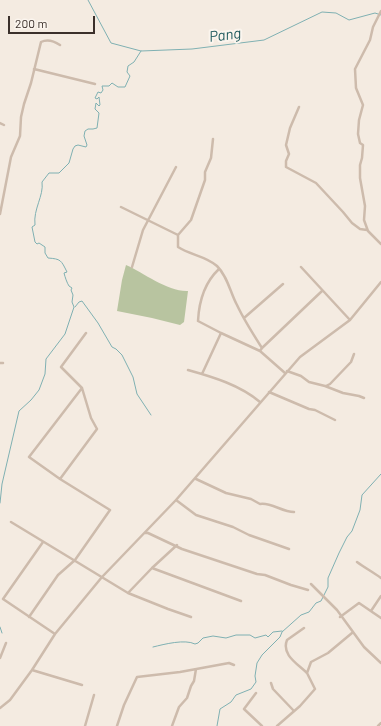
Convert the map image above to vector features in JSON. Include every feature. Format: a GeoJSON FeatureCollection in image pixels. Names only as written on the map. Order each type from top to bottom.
{"type":"FeatureCollection","features":[{"type":"Feature","properties":{"kind":"street"},"geometry":{"type":"LineString","coordinates":[[381,11],[373,27],[370,40],[355,69],[356,88],[363,105],[359,120],[358,138],[363,145],[360,178],[365,206],[364,220],[368,231],[381,244]]}},
{"type":"Feature","properties":{"kind":"street"},"geometry":{"type":"LineString","coordinates":[[0,214],[1,201],[11,158],[20,136],[21,117],[41,42],[51,41],[60,46]]}},
{"type":"Feature","properties":{"kind":"street"},"geometry":{"type":"LineString","coordinates":[[34,69],[95,84]]}},
{"type":"Feature","properties":{"kind":"street"},"geometry":{"type":"LineString","coordinates":[[299,107],[290,128],[286,145],[289,154],[286,161],[286,167],[316,183],[352,223],[360,229],[368,231]]}},
{"type":"Feature","properties":{"kind":"street"},"geometry":{"type":"LineString","coordinates":[[0,124],[4,125]]}},
{"type":"Feature","properties":{"kind":"street"},"geometry":{"type":"LineString","coordinates":[[213,139],[211,158],[205,172],[206,180],[191,220],[178,235],[177,243],[178,247],[182,250],[206,260],[219,269],[232,291],[236,303],[244,318],[262,348]]}},
{"type":"Feature","properties":{"kind":"street"},"geometry":{"type":"LineString","coordinates":[[132,267],[143,230],[176,167]]}},
{"type":"Feature","properties":{"kind":"street"},"geometry":{"type":"LineString","coordinates":[[121,208],[178,235]]}},
{"type":"Feature","properties":{"kind":"street"},"geometry":{"type":"LineString","coordinates":[[301,267],[350,320]]}},
{"type":"Feature","properties":{"kind":"street"},"geometry":{"type":"LineString","coordinates":[[219,269],[212,276],[204,291],[198,321],[260,351],[286,372],[301,376],[309,382],[364,398]]}},
{"type":"Feature","properties":{"kind":"street"},"geometry":{"type":"LineString","coordinates":[[0,708],[10,700],[32,670],[55,634],[102,577],[145,534],[196,479],[260,402],[300,357],[350,320],[381,282]]}},
{"type":"Feature","properties":{"kind":"street"},"geometry":{"type":"LineString","coordinates":[[244,318],[283,284]]}},
{"type":"Feature","properties":{"kind":"street"},"geometry":{"type":"LineString","coordinates":[[260,351],[322,291]]}},
{"type":"Feature","properties":{"kind":"street"},"geometry":{"type":"LineString","coordinates":[[60,479],[97,429],[91,418],[82,388],[61,367],[86,333]]}},
{"type":"Feature","properties":{"kind":"street"},"geometry":{"type":"LineString","coordinates":[[202,374],[221,333]]}},
{"type":"Feature","properties":{"kind":"street"},"geometry":{"type":"LineString","coordinates":[[325,386],[330,384],[351,362],[354,354]]}},
{"type":"Feature","properties":{"kind":"street"},"geometry":{"type":"LineString","coordinates":[[188,370],[214,378],[251,394],[260,402]]}},
{"type":"Feature","properties":{"kind":"street"},"geometry":{"type":"LineString","coordinates":[[29,617],[58,575],[75,560],[110,510],[28,457],[82,388]]}},
{"type":"Feature","properties":{"kind":"street"},"geometry":{"type":"LineString","coordinates":[[269,392],[336,420]]}},
{"type":"Feature","properties":{"kind":"street"},"geometry":{"type":"LineString","coordinates":[[196,479],[230,494],[251,499],[260,504],[265,503],[279,510],[294,512]]}},
{"type":"Feature","properties":{"kind":"street"},"geometry":{"type":"LineString","coordinates":[[176,500],[196,515],[233,527],[249,535],[289,549]]}},
{"type":"Feature","properties":{"kind":"street"},"geometry":{"type":"LineString","coordinates":[[11,522],[128,593],[191,617]]}},
{"type":"Feature","properties":{"kind":"street"},"geometry":{"type":"LineString","coordinates":[[145,534],[148,533],[182,548],[257,574],[265,574],[291,585],[308,590]]}},
{"type":"Feature","properties":{"kind":"street"},"geometry":{"type":"LineString","coordinates":[[43,542],[3,599],[55,634]]}},
{"type":"Feature","properties":{"kind":"street"},"geometry":{"type":"LineString","coordinates":[[128,593],[177,545]]}},
{"type":"Feature","properties":{"kind":"street"},"geometry":{"type":"LineString","coordinates":[[357,562],[363,567],[373,571],[381,578]]}},
{"type":"Feature","properties":{"kind":"street"},"geometry":{"type":"LineString","coordinates":[[152,568],[241,601]]}},
{"type":"Feature","properties":{"kind":"street"},"geometry":{"type":"LineString","coordinates":[[312,584],[337,610],[340,617],[364,647],[381,663]]}},
{"type":"Feature","properties":{"kind":"street"},"geometry":{"type":"LineString","coordinates":[[371,611],[381,596]]}},
{"type":"Feature","properties":{"kind":"street"},"geometry":{"type":"LineString","coordinates":[[340,617],[359,603],[381,618]]}},
{"type":"Feature","properties":{"kind":"street"},"geometry":{"type":"LineString","coordinates":[[277,726],[300,706],[315,689],[307,673],[289,657],[285,647],[287,640],[304,628]]}},
{"type":"Feature","properties":{"kind":"street"},"geometry":{"type":"LineString","coordinates":[[307,673],[312,662],[328,653],[352,633]]}},
{"type":"Feature","properties":{"kind":"street"},"geometry":{"type":"LineString","coordinates":[[0,658],[6,643]]}},
{"type":"Feature","properties":{"kind":"street"},"geometry":{"type":"LineString","coordinates":[[117,726],[124,704],[137,677],[180,672],[229,663],[234,665]]}},
{"type":"Feature","properties":{"kind":"street"},"geometry":{"type":"LineString","coordinates":[[172,726],[179,708],[186,698],[194,681],[196,669]]}},
{"type":"Feature","properties":{"kind":"street"},"geometry":{"type":"LineString","coordinates":[[32,670],[82,685]]}},
{"type":"Feature","properties":{"kind":"street"},"geometry":{"type":"LineString","coordinates":[[271,683],[273,689],[294,711]]}},
{"type":"Feature","properties":{"kind":"street"},"geometry":{"type":"LineString","coordinates":[[256,693],[244,709],[262,726]]}},
{"type":"Feature","properties":{"kind":"street"},"geometry":{"type":"LineString","coordinates":[[85,726],[94,695]]}},
{"type":"Feature","properties":{"kind":"green space"},"geometry":{"type":"Polygon","coordinates":[[[126,265],[164,285],[188,291],[184,322],[180,325],[117,311],[126,265]]]}},
{"type":"Feature","properties":{"kind":"waterway","name":"Pang"},"geometry":{"type":"LineString","coordinates":[[88,0],[111,43],[141,51],[192,49],[264,40],[322,12],[336,13],[349,20],[375,13],[381,15]]}},
{"type":"Feature","properties":{"kind":"waterway"},"geometry":{"type":"LineString","coordinates":[[0,503],[2,484],[19,411],[39,390],[45,374],[46,359],[65,334],[74,307],[72,302],[72,288],[66,280],[64,273],[67,272],[63,265],[56,259],[48,258],[45,253],[45,247],[35,242],[32,227],[35,225],[42,182],[49,173],[59,173],[69,163],[75,146],[78,145],[86,147],[87,145],[84,136],[85,131],[88,129],[97,128],[99,113],[95,109],[96,103],[99,106],[100,105],[99,97],[97,99],[95,98],[98,92],[101,93],[103,90],[102,86],[109,86],[112,83],[118,87],[125,87],[130,76],[127,72],[128,66],[134,62],[141,51]]}},
{"type":"Feature","properties":{"kind":"waterway"},"geometry":{"type":"LineString","coordinates":[[75,307],[82,301],[98,323],[112,347],[122,355],[133,377],[137,394],[151,415]]}},
{"type":"Feature","properties":{"kind":"waterway"},"geometry":{"type":"LineString","coordinates":[[217,726],[220,709],[231,702],[236,695],[251,689],[256,682],[255,676],[257,663],[262,655],[280,637],[282,632],[301,615],[309,612],[316,603],[321,601],[328,587],[328,578],[339,553],[347,537],[352,531],[360,510],[362,495],[381,474]]}},
{"type":"Feature","properties":{"kind":"waterway"},"geometry":{"type":"LineString","coordinates":[[0,627],[2,633]]}},
{"type":"Feature","properties":{"kind":"waterway"},"geometry":{"type":"LineString","coordinates":[[153,647],[180,642],[195,644],[203,638],[213,636],[226,638],[236,635],[250,635],[255,638],[266,635],[268,637],[273,632],[282,631]]}}]}
